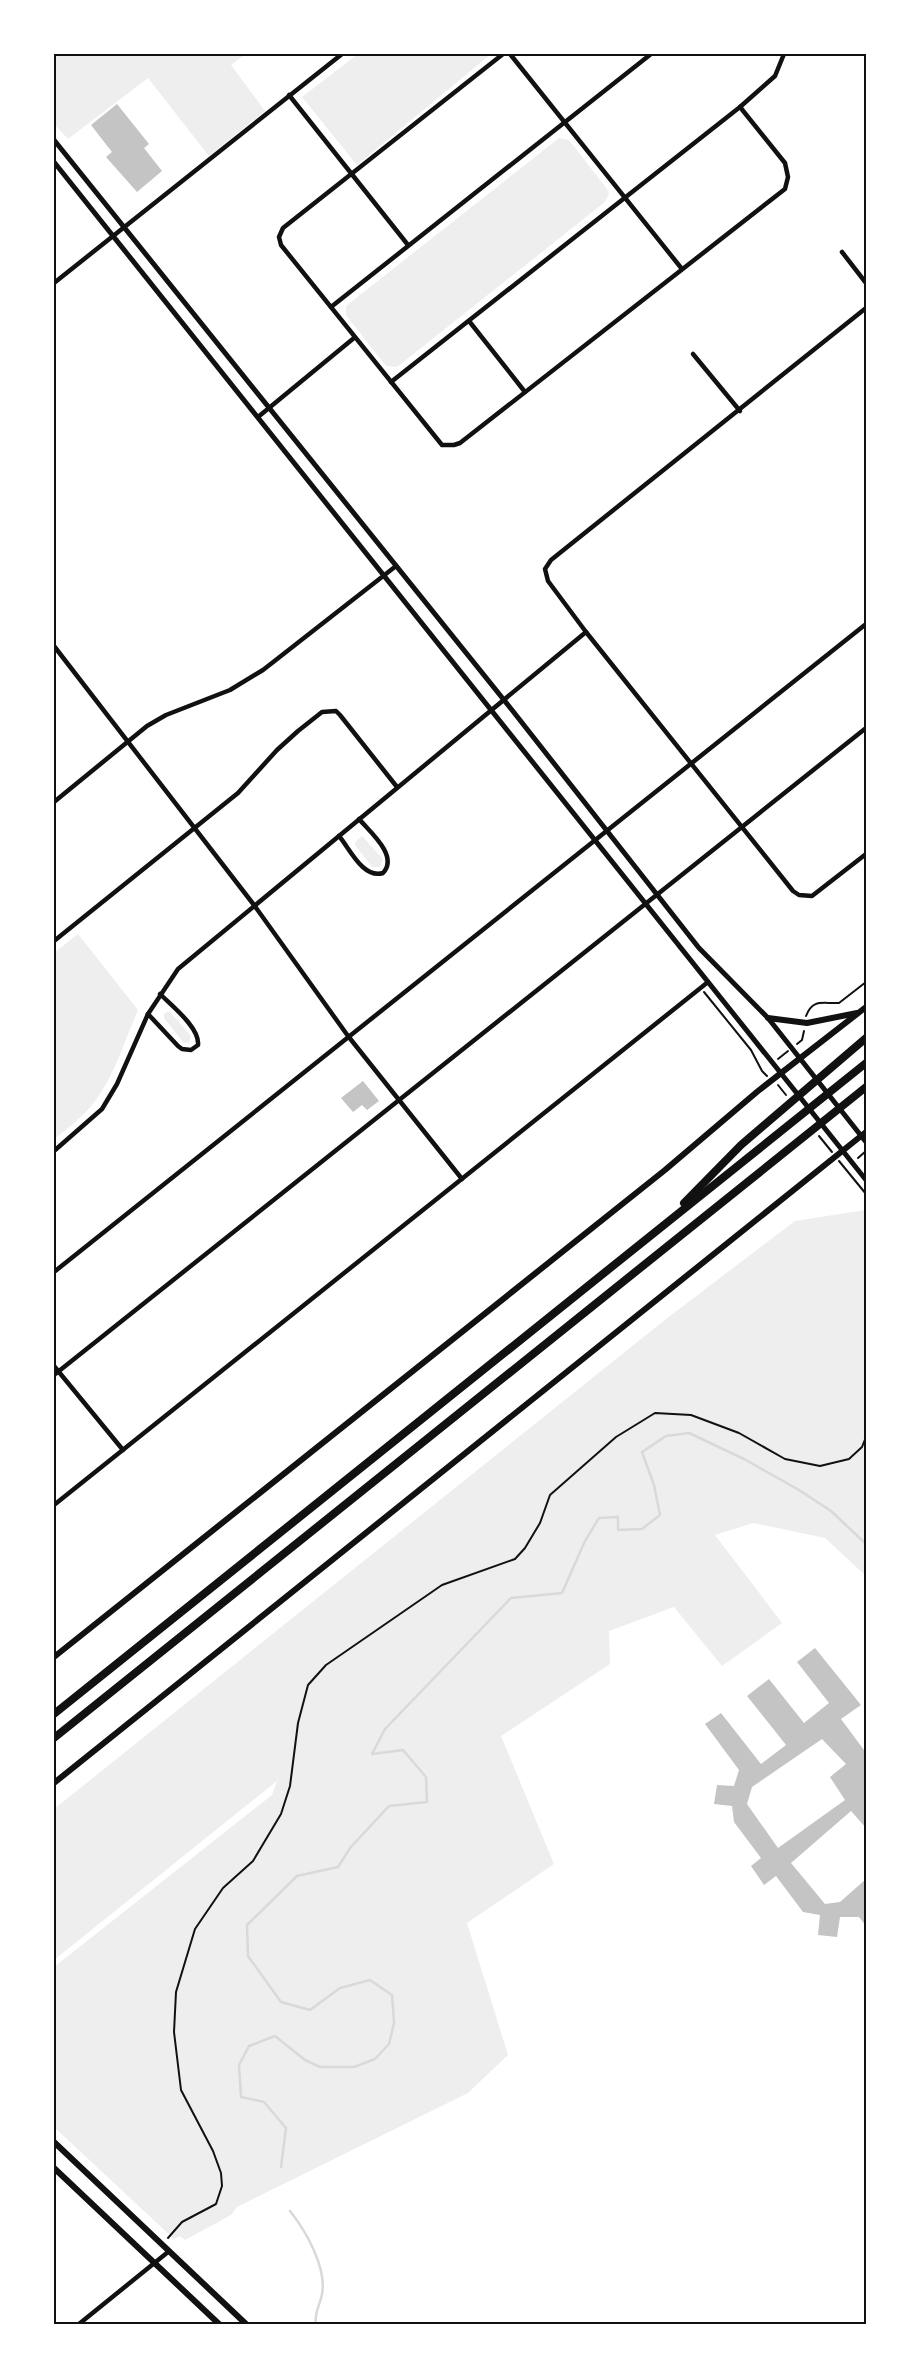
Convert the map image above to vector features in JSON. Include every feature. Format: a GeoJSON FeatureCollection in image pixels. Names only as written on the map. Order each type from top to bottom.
{"type":"FeatureCollection","features":[{"type":"Feature","properties":{"kind":"highway"},"geometry":{"type":"LineString","coordinates":[[662,1226],[741,1145],[866,1038]]}},
{"type":"Feature","properties":{"kind":"highway"},"geometry":{"type":"LineString","coordinates":[[54,1714],[866,1063]]}},
{"type":"Feature","properties":{"kind":"highway"},"geometry":{"type":"LineString","coordinates":[[54,1738],[866,1087]]}},
{"type":"Feature","properties":{"kind":"main road"},"geometry":{"type":"LineString","coordinates":[[54,1657],[665,1170],[781,1073],[866,1007]]}},
{"type":"Feature","properties":{"kind":"main road"},"geometry":{"type":"LineString","coordinates":[[768,1018],[807,1023],[858,1013]]}},
{"type":"Feature","properties":{"kind":"main road"},"geometry":{"type":"LineString","coordinates":[[54,1783],[864,1134]]}},
{"type":"Feature","properties":{"kind":"main road"},"geometry":{"type":"LineString","coordinates":[[54,2142],[246,2324]]}},
{"type":"Feature","properties":{"kind":"main road"},"geometry":{"type":"LineString","coordinates":[[54,2168],[219,2324]]}},
{"type":"Feature","properties":{"kind":"street"},"geometry":{"type":"LineString","coordinates":[[54,283],[342,54]]}},
{"type":"Feature","properties":{"kind":"street"},"geometry":{"type":"LineString","coordinates":[[503,54],[282,228],[279,237],[281,246],[442,445],[448,446],[460,443],[785,189],[788,183],[788,170],[740,107]]}},
{"type":"Feature","properties":{"kind":"street"},"geometry":{"type":"LineString","coordinates":[[510,54],[682,269]]}},
{"type":"Feature","properties":{"kind":"street"},"geometry":{"type":"LineString","coordinates":[[331,307],[651,54]]}},
{"type":"Feature","properties":{"kind":"street"},"geometry":{"type":"LineString","coordinates":[[391,382],[740,107],[775,76],[784,54]]}},
{"type":"Feature","properties":{"kind":"street"},"geometry":{"type":"LineString","coordinates":[[289,95],[408,245]]}},
{"type":"Feature","properties":{"kind":"street"},"geometry":{"type":"LineString","coordinates":[[54,140],[269,406],[699,948],[768,1018],[849,1120],[864,1134],[866,1142]]}},
{"type":"Feature","properties":{"kind":"street"},"geometry":{"type":"LineString","coordinates":[[54,162],[866,1180]]}},
{"type":"Feature","properties":{"kind":"street"},"geometry":{"type":"LineString","coordinates":[[842,252],[866,283]]}},
{"type":"Feature","properties":{"kind":"street"},"geometry":{"type":"LineString","coordinates":[[866,308],[740,411],[551,560],[545,570],[548,581],[586,632],[793,891],[805,897],[818,893],[866,854]]}},
{"type":"Feature","properties":{"kind":"street"},"geometry":{"type":"LineString","coordinates":[[469,321],[525,392]]}},
{"type":"Feature","properties":{"kind":"street"},"geometry":{"type":"LineString","coordinates":[[258,417],[269,406],[354,338]]}},
{"type":"Feature","properties":{"kind":"street"},"geometry":{"type":"LineString","coordinates":[[693,354],[740,411]]}},
{"type":"Feature","properties":{"kind":"street"},"geometry":{"type":"LineString","coordinates":[[54,802],[147,726],[166,715],[230,690],[263,670],[396,566]]}},
{"type":"Feature","properties":{"kind":"street"},"geometry":{"type":"LineString","coordinates":[[54,1272],[866,624]]}},
{"type":"Feature","properties":{"kind":"street"},"geometry":{"type":"LineString","coordinates":[[54,1151],[102,1109],[117,1084],[148,1014],[160,994],[186,962],[490,709],[586,632]]}},
{"type":"Feature","properties":{"kind":"street"},"geometry":{"type":"LineString","coordinates":[[54,646],[254,905],[348,1036],[462,1178]]}},
{"type":"Feature","properties":{"kind":"street"},"geometry":{"type":"LineString","coordinates":[[54,941],[238,793],[277,750],[322,712],[336,711],[340,715],[397,787]]}},
{"type":"Feature","properties":{"kind":"street"},"geometry":{"type":"LineString","coordinates":[[54,1376],[644,903],[866,728]]}},
{"type":"Feature","properties":{"kind":"street"},"geometry":{"type":"LineString","coordinates":[[339,836],[366,870],[374,874],[383,873],[389,865],[388,855],[360,819]]}},
{"type":"Feature","properties":{"kind":"street"},"geometry":{"type":"LineString","coordinates":[[54,1506],[708,982]]}},
{"type":"Feature","properties":{"kind":"street"},"geometry":{"type":"LineString","coordinates":[[148,1014],[182,1049],[190,1050],[198,1045],[198,1034],[160,994]]}},
{"type":"Feature","properties":{"kind":"street"},"geometry":{"type":"LineString","coordinates":[[54,1366],[123,1450]]}},
{"type":"Feature","properties":{"kind":"street"},"geometry":{"type":"LineString","coordinates":[[79,2324],[168,2252]]}},
{"type":"Feature","properties":{"kind":"path"},"geometry":{"type":"LineString","coordinates":[[805,1018],[813,1004],[822,1001],[839,1002],[866,982]]}},
{"type":"Feature","properties":{"kind":"path"},"geometry":{"type":"LineString","coordinates":[[707,995],[751,1050],[763,1072],[802,1040],[804,1029]]}},
{"type":"Feature","properties":{"kind":"path"},"geometry":{"type":"LineString","coordinates":[[781,1087],[783,1091]]}},
{"type":"Feature","properties":{"kind":"path"},"geometry":{"type":"LineString","coordinates":[[823,1141],[828,1147]]}},
{"type":"Feature","properties":{"kind":"path"},"geometry":{"type":"LineString","coordinates":[[858,1158],[866,1152]]}},
{"type":"Feature","properties":{"kind":"path"},"geometry":{"type":"LineString","coordinates":[[844,1168],[866,1194]]}},
{"type":"Feature","properties":{"kind":"path"},"geometry":{"type":"LineString","coordinates":[[168,2238],[182,2222],[216,2204],[222,2186],[221,2173],[213,2151],[181,2090],[174,2032],[176,1992],[196,1929],[223,1888],[253,1861],[281,1814],[290,1786],[298,1723],[308,1686],[326,1665],[442,1585],[515,1558],[525,1548],[540,1523],[550,1495],[616,1437],[655,1414],[691,1415],[739,1433],[785,1459],[820,1466],[849,1460],[862,1447],[866,1437]]}},
{"type":"Feature","properties":{"kind":"shaded area"},"geometry":{"type":"Polygon","coordinates":[[[54,54],[242,54],[243,56],[231,65],[265,111],[209,156],[148,78],[68,139],[54,124],[54,54]]]}},
{"type":"Feature","properties":{"kind":"shaded area"},"geometry":{"type":"Polygon","coordinates":[[[358,54],[491,54],[357,165],[302,97],[358,54]]]}},
{"type":"Feature","properties":{"kind":"shaded area"},"geometry":{"type":"Polygon","coordinates":[[[559,138],[569,140],[607,189],[609,194],[605,202],[397,367],[386,366],[346,315],[346,306],[559,138]]]}},
{"type":"Feature","properties":{"kind":"shaded area"},"geometry":{"type":"Polygon","coordinates":[[[362,836],[383,859],[380,867],[372,867],[355,845],[355,842],[362,836]]]}},
{"type":"Feature","properties":{"kind":"shaded area"},"geometry":{"type":"Polygon","coordinates":[[[78,934],[138,1010],[113,1072],[100,1094],[83,1114],[54,1139],[54,953],[78,934]]]}},
{"type":"Feature","properties":{"kind":"shaded area"},"geometry":{"type":"Polygon","coordinates":[[[169,1011],[191,1036],[189,1043],[183,1042],[164,1018],[164,1014],[169,1011]]]}},
{"type":"Feature","properties":{"kind":"shaded area"},"geometry":{"type":"Polygon","coordinates":[[[866,1210],[866,1576],[825,1538],[753,1523],[715,1535],[782,1623],[722,1666],[674,1607],[609,1631],[610,1664],[501,1736],[554,1864],[467,1923],[508,2055],[468,2093],[237,2207],[231,2215],[185,2240],[180,2236],[174,2239],[54,2127],[54,1967],[272,1795],[277,1781],[54,1960],[54,1809],[666,1319],[795,1221],[866,1210]]]}},
{"type":"Feature","properties":{"kind":"building"},"geometry":{"type":"Polygon","coordinates":[[[117,104],[149,144],[144,148],[162,171],[137,192],[106,157],[112,152],[91,125],[117,104]]]}},
{"type":"Feature","properties":{"kind":"building"},"geometry":{"type":"Polygon","coordinates":[[[363,1081],[379,1101],[367,1110],[362,1105],[353,1112],[341,1098],[363,1081]]]}},
{"type":"Feature","properties":{"kind":"building"},"geometry":{"type":"Polygon","coordinates":[[[815,1648],[861,1705],[841,1719],[864,1750],[866,1749],[866,1828],[851,1811],[791,1863],[825,1904],[840,1902],[866,1879],[866,1926],[859,1917],[840,1917],[837,1937],[818,1935],[820,1915],[803,1912],[776,1876],[764,1885],[751,1866],[761,1858],[734,1822],[732,1806],[714,1804],[717,1785],[734,1786],[739,1770],[705,1724],[721,1713],[761,1764],[786,1745],[747,1696],[769,1679],[804,1723],[829,1703],[797,1662],[815,1648]],[[822,1739],[752,1787],[747,1804],[778,1848],[845,1800],[830,1777],[846,1764],[822,1739]]]}},
{"type":"Feature","properties":{"kind":"waterway"},"geometry":{"type":"LineString","coordinates":[[281,2167],[286,2128],[264,2102],[241,2097],[239,2065],[249,2046],[275,2036],[305,2060],[320,2067],[354,2067],[375,2059],[389,2044],[394,2023],[392,1995],[370,1980],[340,1988],[310,2010],[281,2002],[248,1956],[247,1925],[297,1876],[338,1867],[350,1848],[389,1806],[427,1802],[426,1777],[403,1750],[372,1754],[385,1729],[511,1598],[562,1593],[585,1541],[599,1518],[618,1517],[618,1530],[642,1529],[660,1515],[654,1485],[642,1452],[666,1436],[689,1433],[744,1459],[799,1490],[831,1511],[866,1544]]}},
{"type":"Feature","properties":{"kind":"waterway"},"geometry":{"type":"LineString","coordinates":[[290,2211],[314,2250],[321,2273],[323,2284],[316,2312],[316,2324]]}}]}
